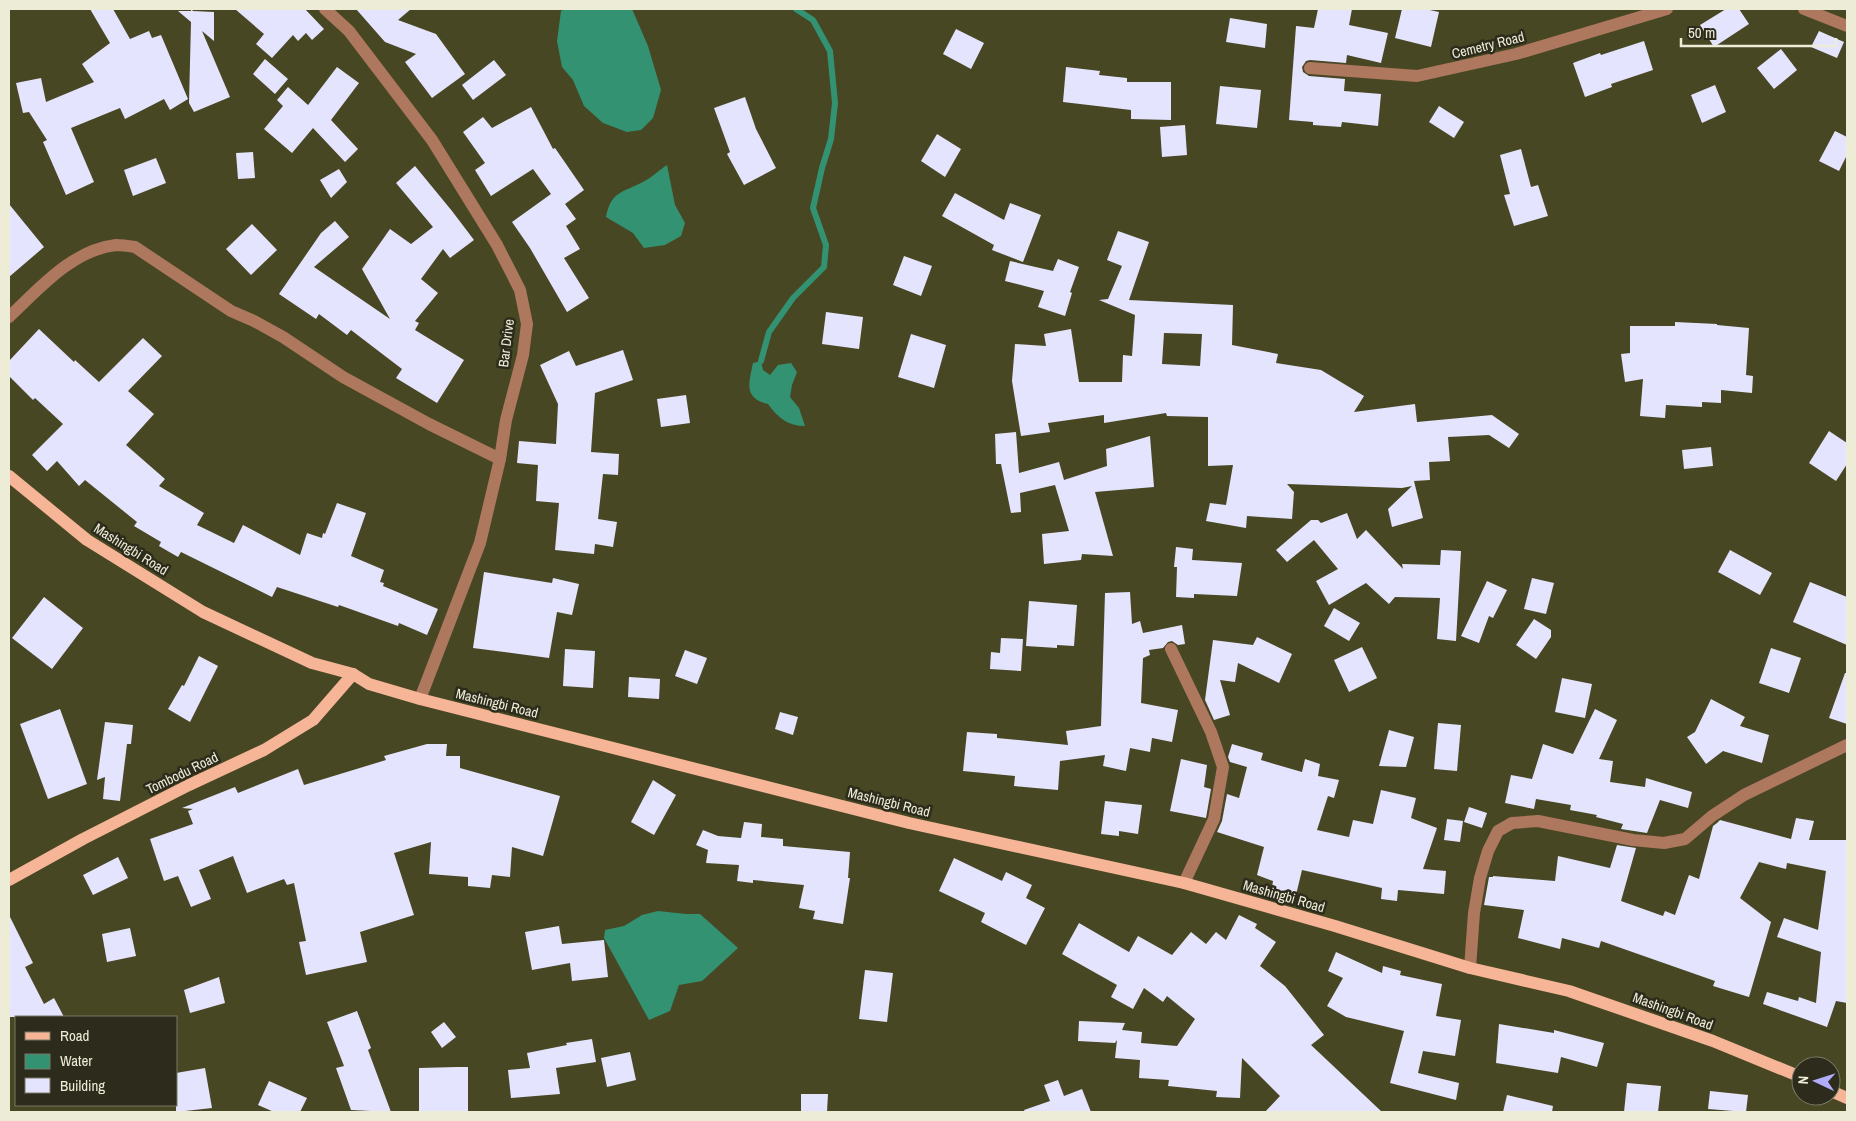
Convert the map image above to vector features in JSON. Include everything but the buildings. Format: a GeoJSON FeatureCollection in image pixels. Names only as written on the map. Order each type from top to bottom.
{"type":"FeatureCollection","features":[{"type":"Feature","properties":{"kind":"main road","name":"Mashingbi Road"},"geometry":{"type":"LineString","coordinates":[[9,476],[87,540],[203,612],[312,663],[353,674],[369,684],[420,699],[909,823],[1184,883],[1335,926],[1470,968],[1569,992],[1614,1006],[1713,1041],[1791,1073]]}},
{"type":"Feature","properties":{"kind":"main road","name":"Tombodu Road"},"geometry":{"type":"LineString","coordinates":[[9,880],[118,821],[264,750],[313,720],[353,674]]}},
{"type":"Feature","properties":{"kind":"street","name":"Bar Drive"},"geometry":{"type":"LineString","coordinates":[[325,9],[349,31],[432,140],[497,245],[520,290],[527,324],[523,355],[506,420],[500,459],[480,542],[420,699]]}},
{"type":"Feature","properties":{"kind":"street","name":"Cemetry Road"},"geometry":{"type":"LineString","coordinates":[[1310,68],[1417,76],[1516,54],[1667,9]]}},
{"type":"Feature","properties":{"kind":"street"},"geometry":{"type":"LineString","coordinates":[[1804,9],[1847,26]]}},
{"type":"Feature","properties":{"kind":"street"},"geometry":{"type":"LineString","coordinates":[[9,317],[46,282],[81,257],[103,248],[118,245],[135,247],[231,311],[283,337],[343,378],[500,459]]}},
{"type":"Feature","properties":{"kind":"street"},"geometry":{"type":"LineString","coordinates":[[1171,649],[1212,732],[1223,767],[1214,819],[1184,883]]}},
{"type":"Feature","properties":{"kind":"street"},"geometry":{"type":"LineString","coordinates":[[1470,968],[1474,913],[1480,878],[1488,851],[1498,831],[1512,823],[1538,821],[1633,840],[1664,843],[1685,839],[1712,816],[1744,796],[1847,745]]}},
{"type":"Feature","properties":{"kind":"water"},"geometry":{"type":"Polygon","coordinates":[[[565,9],[632,9],[648,46],[661,90],[653,118],[641,130],[627,132],[603,123],[584,106],[573,80],[562,67],[557,41],[561,11],[565,9]]]}},
{"type":"Feature","properties":{"kind":"water"},"geometry":{"type":"Polygon","coordinates":[[[667,165],[675,205],[685,223],[681,236],[665,245],[644,248],[633,233],[606,217],[608,209],[618,194],[651,177],[667,165]]]}},
{"type":"Feature","properties":{"kind":"water"},"geometry":{"type":"Polygon","coordinates":[[[761,361],[763,370],[770,375],[778,365],[791,363],[797,372],[790,397],[799,408],[805,426],[788,423],[768,404],[751,394],[749,383],[753,363],[761,361]]]}},
{"type":"Feature","properties":{"kind":"water"},"geometry":{"type":"Polygon","coordinates":[[[658,911],[700,914],[738,948],[702,981],[679,985],[670,1011],[649,1020],[604,938],[605,930],[624,926],[642,915],[658,911]]]}},
{"type":"Feature","properties":{"kind":"waterway"},"geometry":{"type":"LineString","coordinates":[[761,361],[769,332],[793,298],[824,267],[826,245],[813,208],[831,139],[835,103],[830,51],[813,20],[796,9]]}}]}
